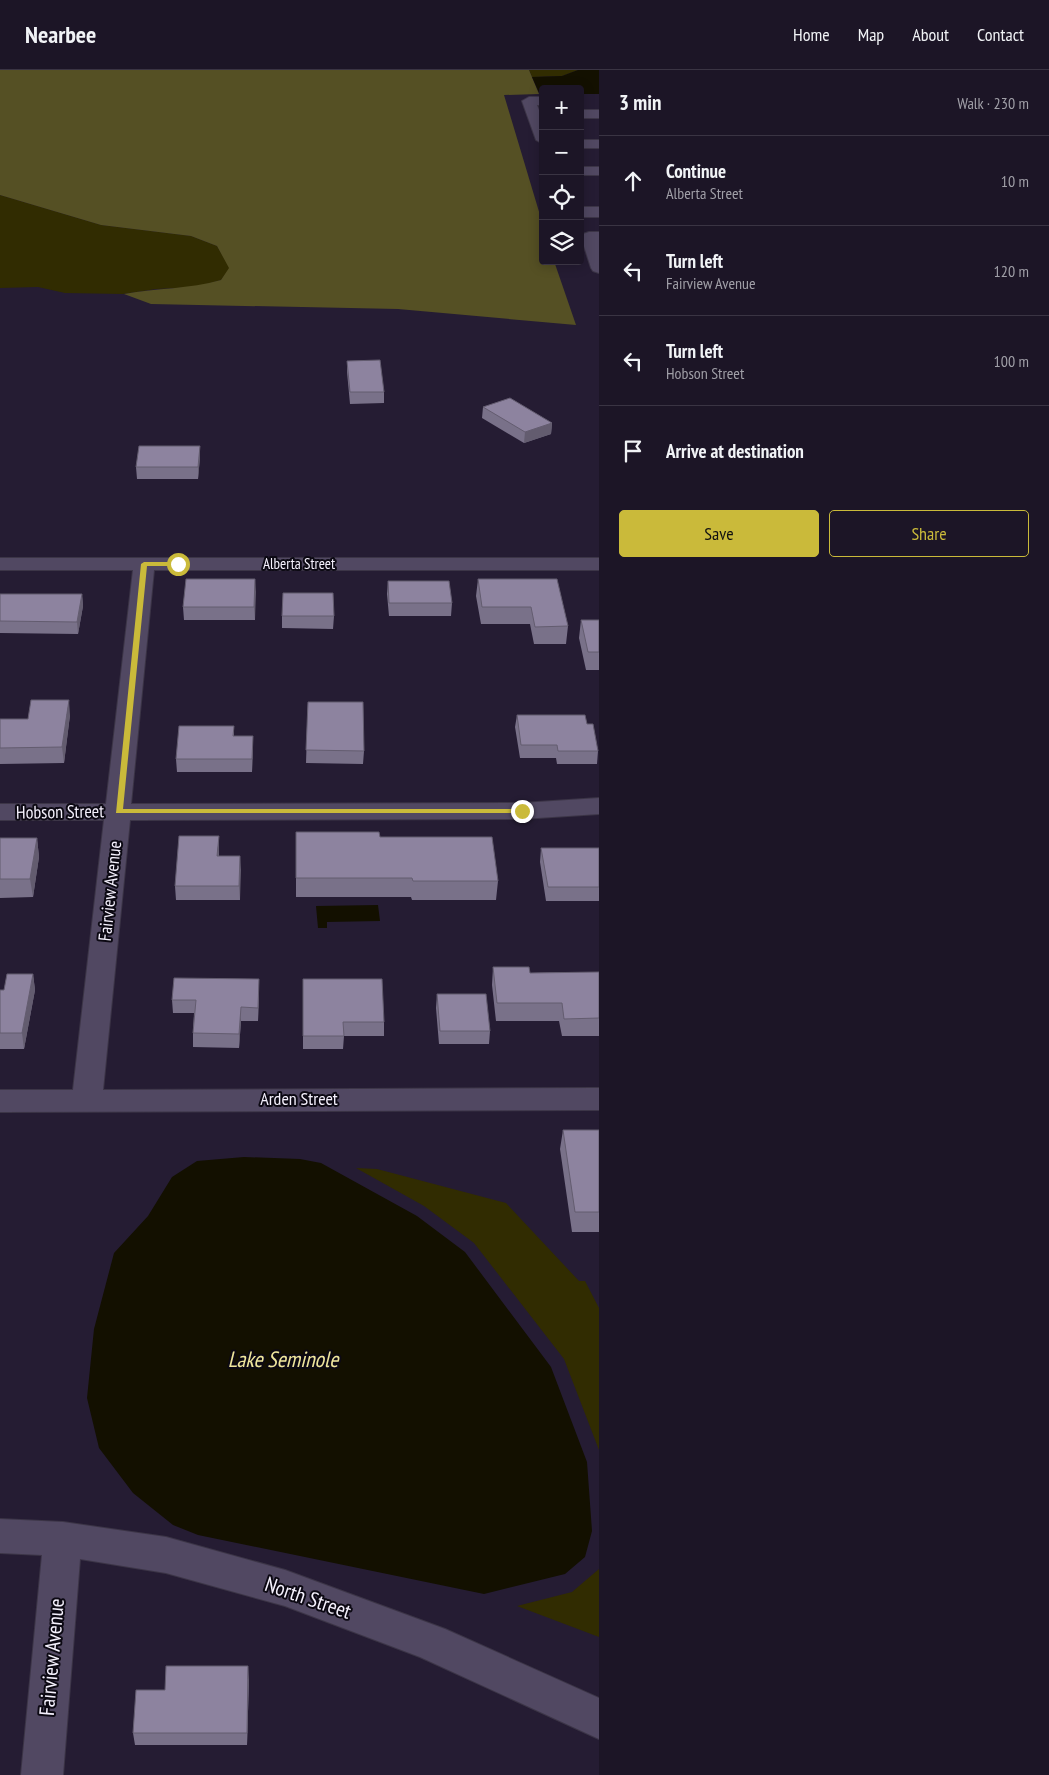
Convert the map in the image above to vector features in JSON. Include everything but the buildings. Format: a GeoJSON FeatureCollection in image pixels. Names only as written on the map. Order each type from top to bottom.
{"type":"FeatureCollection","features":[{"type":"Feature","properties":{"kind":"street"},"geometry":{"type":"LineString","coordinates":[[539,101],[528,101],[538,114],[541,130]]}},
{"type":"Feature","properties":{"kind":"street"},"geometry":{"type":"LineString","coordinates":[[584,101],[599,101]]}},
{"type":"Feature","properties":{"kind":"street"},"geometry":{"type":"LineString","coordinates":[[584,114],[599,114]]}},
{"type":"Feature","properties":{"kind":"street"},"geometry":{"type":"LineString","coordinates":[[584,144],[599,144]]}},
{"type":"Feature","properties":{"kind":"street"},"geometry":{"type":"LineString","coordinates":[[584,161],[599,169]]}},
{"type":"Feature","properties":{"kind":"street"},"geometry":{"type":"LineString","coordinates":[[584,171],[599,169]]}},
{"type":"Feature","properties":{"kind":"street"},"geometry":{"type":"LineString","coordinates":[[584,212],[599,212]]}},
{"type":"Feature","properties":{"kind":"street"},"geometry":{"type":"LineString","coordinates":[[599,237],[589,237],[599,268]]}},
{"type":"Feature","properties":{"kind":"street","name":"Alberta Street"},"geometry":{"type":"LineString","coordinates":[[0,564],[599,564]]}},
{"type":"Feature","properties":{"kind":"street","name":"Fairview Avenue"},"geometry":{"type":"LineString","coordinates":[[87,1099],[144,564]]}},
{"type":"Feature","properties":{"kind":"street","name":"Hobson Street"},"geometry":{"type":"LineString","coordinates":[[0,812],[522,811],[599,806]]}},
{"type":"Feature","properties":{"kind":"street","name":"Arden Street"},"geometry":{"type":"LineString","coordinates":[[0,1101],[87,1099],[599,1099]]}},
{"type":"Feature","properties":{"kind":"street","name":"North Street"},"geometry":{"type":"LineString","coordinates":[[0,1536],[63,1539],[166,1555],[285,1588],[431,1642],[599,1719]]}},
{"type":"Feature","properties":{"kind":"street","name":"Fairview Avenue"},"geometry":{"type":"LineString","coordinates":[[42,1775],[63,1539]]}},
{"type":"Feature","properties":{"kind":"shaded area"},"geometry":{"type":"Polygon","coordinates":[[[0,70],[529,70],[539,94],[504,95],[539,212],[539,265],[555,265],[576,325],[398,309],[151,304],[124,294],[197,285],[221,280],[229,268],[217,246],[191,236],[101,225],[0,195],[0,70]]]}},
{"type":"Feature","properties":{"kind":"shaded area"},"geometry":{"type":"Polygon","coordinates":[[[529,70],[578,70],[562,76],[532,77],[529,70]]]}},
{"type":"Feature","properties":{"kind":"shaded area"},"geometry":{"type":"Polygon","coordinates":[[[0,195],[101,225],[191,236],[217,246],[230,268],[221,280],[196,287],[156,289],[123,294],[65,293],[38,287],[0,288],[0,195]]]}},
{"type":"Feature","properties":{"kind":"shaded area"},"geometry":{"type":"Polygon","coordinates":[[[356,1168],[377,1169],[506,1203],[579,1281],[585,1281],[599,1308],[599,1450],[564,1359],[474,1243],[424,1206],[356,1168]]]}},
{"type":"Feature","properties":{"kind":"shaded area"},"geometry":{"type":"Polygon","coordinates":[[[599,1569],[599,1637],[517,1606],[572,1592],[599,1569]]]}},
{"type":"Feature","properties":{"kind":"water"},"geometry":{"type":"Polygon","coordinates":[[[578,70],[599,70],[599,94],[584,94],[584,85],[539,85],[539,93],[532,77],[562,76],[578,70]]]}},
{"type":"Feature","properties":{"kind":"water"},"geometry":{"type":"Polygon","coordinates":[[[378,905],[380,921],[327,922],[327,928],[318,928],[316,906],[378,905]]]}},
{"type":"Feature","properties":{"kind":"water","name":"Lake Seminole"},"geometry":{"type":"Polygon","coordinates":[[[244,1157],[300,1159],[321,1163],[417,1216],[465,1252],[551,1367],[587,1462],[592,1531],[585,1557],[565,1574],[484,1594],[198,1535],[173,1525],[133,1493],[99,1448],[87,1398],[94,1329],[114,1253],[148,1216],[172,1177],[197,1161],[244,1157]]]}},
{"type":"Feature","properties":{"kind":"route"},"geometry":{"type":"LineString","coordinates":[[178,564],[144,564],[119,811],[522,811]]}}]}
